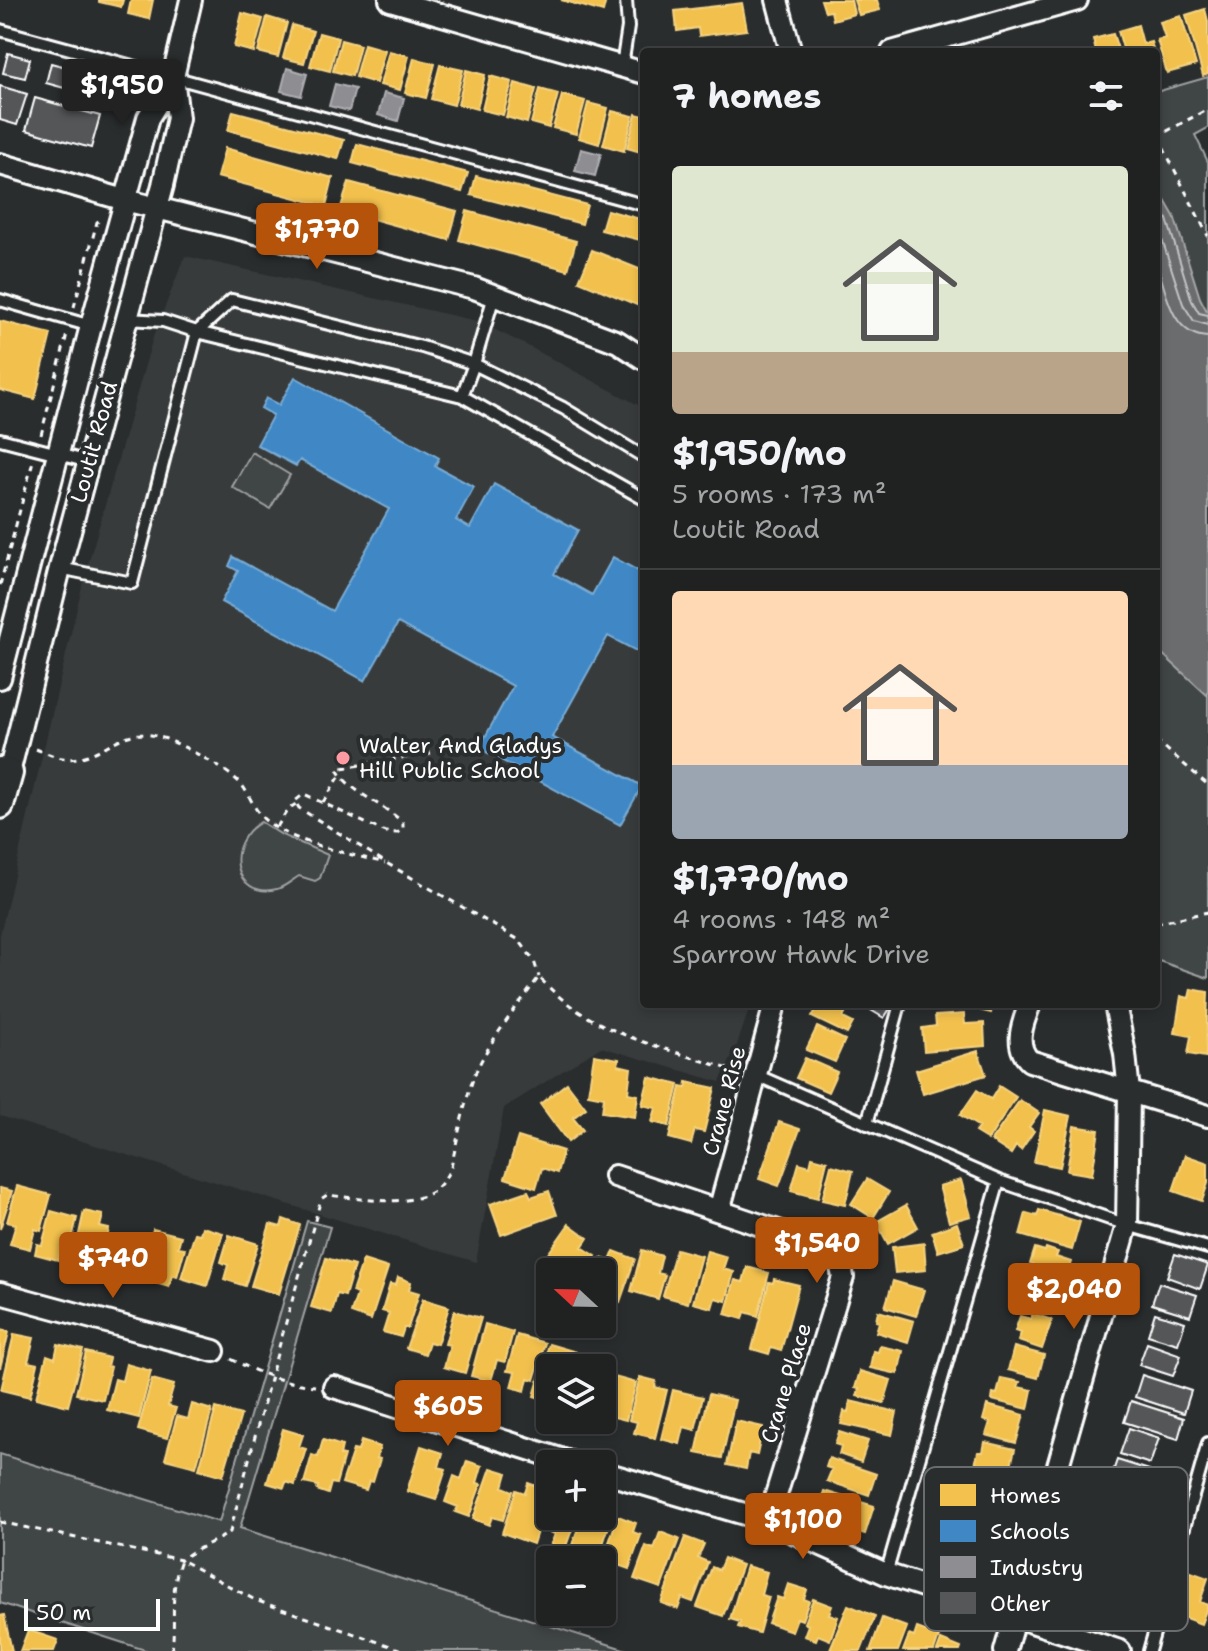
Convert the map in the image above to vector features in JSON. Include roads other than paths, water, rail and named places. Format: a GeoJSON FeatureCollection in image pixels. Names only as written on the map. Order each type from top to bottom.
{"type":"FeatureCollection","features":[{"type":"Feature","properties":{"kind":"street","name":"Loutit Road"},"geometry":{"type":"LineString","coordinates":[[0,678],[12,616],[148,118],[173,77],[191,0]]}},
{"type":"Feature","properties":{"kind":"street"},"geometry":{"type":"LineString","coordinates":[[390,0],[640,72]]}},
{"type":"Feature","properties":{"kind":"street"},"geometry":{"type":"LineString","coordinates":[[777,0],[790,48]]}},
{"type":"Feature","properties":{"kind":"street"},"geometry":{"type":"LineString","coordinates":[[906,48],[1077,0]]}},
{"type":"Feature","properties":{"kind":"street","name":"Loutit Road"},"geometry":{"type":"LineString","coordinates":[[0,805],[4,772],[157,208],[178,118],[173,77]]}},
{"type":"Feature","properties":{"kind":"street"},"geometry":{"type":"LineString","coordinates":[[0,164],[125,200],[474,288],[618,342],[640,356]]}},
{"type":"Feature","properties":{"kind":"street","name":"Crane Rise"},"geometry":{"type":"LineString","coordinates":[[719,1211],[774,1008]]}},
{"type":"Feature","properties":{"kind":"street"},"geometry":{"type":"LineString","coordinates":[[1029,1008],[1020,1042],[1024,1055],[1030,1061],[1208,1116]]}},
{"type":"Feature","properties":{"kind":"street"},"geometry":{"type":"LineString","coordinates":[[1057,1467],[1127,1225],[1129,1092],[1116,1008]]}},
{"type":"Feature","properties":{"kind":"street","name":"Crane Place"},"geometry":{"type":"LineString","coordinates":[[615,1176],[826,1247],[839,1257],[843,1277],[768,1521]]}},
{"type":"Feature","properties":{"kind":"street"},"geometry":{"type":"LineString","coordinates":[[0,1293],[214,1351]]}},
{"type":"Feature","properties":{"kind":"street"},"geometry":{"type":"LineString","coordinates":[[334,1387],[536,1451]]}},
{"type":"Feature","properties":{"kind":"street"},"geometry":{"type":"LineString","coordinates":[[616,1476],[768,1521],[886,1574],[924,1586]]}},
{"type":"Feature","properties":{"kind":"street"},"geometry":{"type":"LineString","coordinates":[[1005,1651],[1010,1631]]}},
{"type":"Feature","properties":{"kind":"street"},"geometry":{"type":"LineString","coordinates":[[1061,1631],[1120,1651]]}},
{"type":"Feature","properties":{"kind":"lane"},"geometry":{"type":"LineString","coordinates":[[622,66],[628,27],[626,0]]}},
{"type":"Feature","properties":{"kind":"lane"},"geometry":{"type":"LineString","coordinates":[[0,30],[640,204]]}},
{"type":"Feature","properties":{"kind":"lane"},"geometry":{"type":"LineString","coordinates":[[462,396],[494,296]]}},
{"type":"Feature","properties":{"kind":"lane"},"geometry":{"type":"LineString","coordinates":[[0,300],[91,326]]}},
{"type":"Feature","properties":{"kind":"lane"},"geometry":{"type":"LineString","coordinates":[[60,568],[132,583],[197,332],[232,300],[422,347],[474,364],[563,408],[640,455]]}},
{"type":"Feature","properties":{"kind":"lane"},"geometry":{"type":"LineString","coordinates":[[127,319],[163,321],[462,396],[640,497]]}},
{"type":"Feature","properties":{"kind":"lane"},"geometry":{"type":"LineString","coordinates":[[0,439],[89,462]]}},
{"type":"Feature","properties":{"kind":"lane"},"geometry":{"type":"LineString","coordinates":[[867,1124],[899,1008]]}},
{"type":"Feature","properties":{"kind":"lane"},"geometry":{"type":"LineString","coordinates":[[756,1075],[999,1181],[1127,1225],[1208,1248]]}},
{"type":"Feature","properties":{"kind":"lane"},"geometry":{"type":"LineString","coordinates":[[886,1574],[999,1181]]}},
{"type":"Feature","properties":{"kind":"lane"},"geometry":{"type":"LineString","coordinates":[[1188,1514],[1208,1443]]}},
{"type":"Feature","properties":{"kind":"lane"},"geometry":{"type":"LineString","coordinates":[[1149,1651],[1155,1631]]}},
{"type":"Feature","properties":{"kind":"water"},"geometry":{"type":"Polygon","coordinates":[[[1160,192],[1174,216],[1200,298],[1208,313],[1208,696],[1160,652],[1160,192]]]}},
{"type":"Feature","properties":{"kind":"place","name":"Walter And Gladys Hill Public School"},"geometry":{"type":"Point","coordinates":[343,758]}}]}
